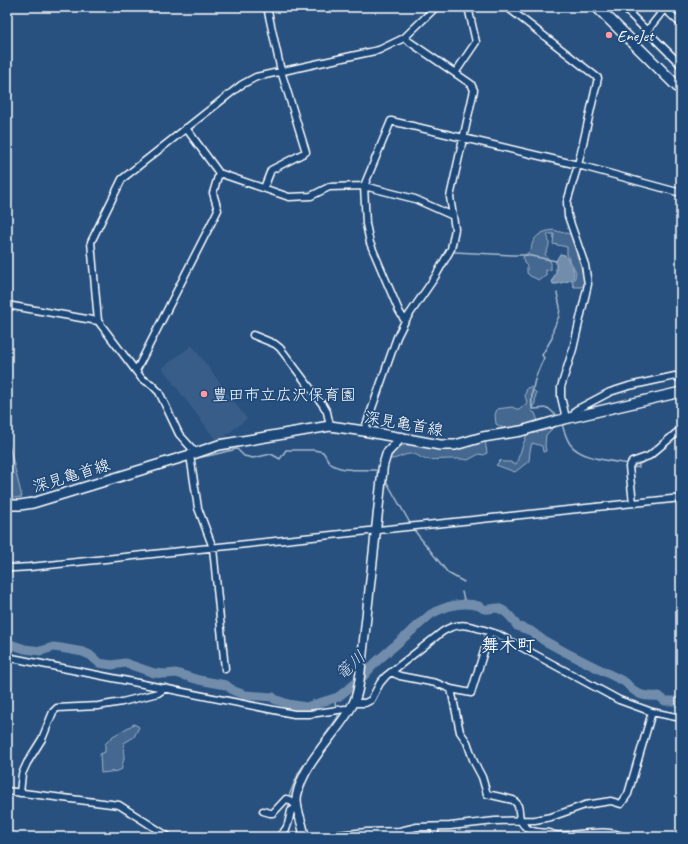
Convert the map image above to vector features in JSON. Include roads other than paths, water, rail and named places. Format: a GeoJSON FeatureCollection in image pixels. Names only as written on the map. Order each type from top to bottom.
{"type":"FeatureCollection","features":[{"type":"Feature","properties":{"kind":"highway"},"geometry":{"type":"LineString","coordinates":[[597,7],[681,90]]}},
{"type":"Feature","properties":{"kind":"main road","name":"深見亀首線"},"geometry":{"type":"LineString","coordinates":[[7,505],[33,503],[219,445],[330,426],[447,446],[483,437],[521,431],[570,417],[681,392]]}},
{"type":"Feature","properties":{"kind":"street"},"geometry":{"type":"LineString","coordinates":[[264,188],[271,170],[306,152],[281,71],[267,7]]}},
{"type":"Feature","properties":{"kind":"street"},"geometry":{"type":"LineString","coordinates":[[225,669],[213,548],[198,508],[193,454],[179,434],[159,392],[151,384],[142,379],[98,321],[91,242],[122,179],[241,85],[256,77],[379,50],[404,38],[435,7]]}},
{"type":"Feature","properties":{"kind":"street"},"geometry":{"type":"LineString","coordinates":[[455,73],[476,42],[468,7]]}},
{"type":"Feature","properties":{"kind":"street"},"geometry":{"type":"LineString","coordinates":[[507,7],[598,78],[578,166],[567,202],[567,209],[585,265],[588,284],[573,349],[561,387],[561,397],[570,417],[576,410],[610,392],[629,386],[675,376],[681,379]]}},
{"type":"Feature","properties":{"kind":"street"},"geometry":{"type":"LineString","coordinates":[[627,8],[647,31],[681,65]]}},
{"type":"Feature","properties":{"kind":"street"},"geometry":{"type":"LineString","coordinates":[[647,31],[665,8],[681,24]]}},
{"type":"Feature","properties":{"kind":"street"},"geometry":{"type":"LineString","coordinates":[[364,431],[397,337],[405,320],[435,277],[451,249],[455,229],[450,197],[462,138],[474,90],[471,84],[404,38]]}},
{"type":"Feature","properties":{"kind":"street"},"geometry":{"type":"LineString","coordinates":[[405,320],[399,311],[370,243],[366,224],[364,186],[391,121],[578,166],[681,193]]}},
{"type":"Feature","properties":{"kind":"street"},"geometry":{"type":"LineString","coordinates":[[186,128],[219,172],[289,197],[310,196],[329,187],[364,186],[415,199],[453,216]]}},
{"type":"Feature","properties":{"kind":"street"},"geometry":{"type":"LineString","coordinates":[[136,371],[218,210],[214,193],[219,172]]}},
{"type":"Feature","properties":{"kind":"street"},"geometry":{"type":"LineString","coordinates":[[7,306],[98,321]]}},
{"type":"Feature","properties":{"kind":"street"},"geometry":{"type":"LineString","coordinates":[[253,335],[275,344],[280,348],[324,405],[330,426]]}},
{"type":"Feature","properties":{"kind":"street"},"geometry":{"type":"LineString","coordinates":[[633,502],[630,466],[632,462],[649,456],[681,429]]}},
{"type":"Feature","properties":{"kind":"street"},"geometry":{"type":"LineString","coordinates":[[304,837],[296,796],[304,777],[352,705],[359,683],[384,458],[390,448],[402,438]]}},
{"type":"Feature","properties":{"kind":"street"},"geometry":{"type":"LineString","coordinates":[[7,567],[30,567],[681,498]]}},
{"type":"Feature","properties":{"kind":"street"},"geometry":{"type":"LineString","coordinates":[[7,657],[294,714],[310,714],[345,709],[352,705],[365,703],[371,700],[380,683],[391,672],[448,627],[455,625],[468,626],[497,634],[619,700],[652,712],[681,718]]}},
{"type":"Feature","properties":{"kind":"street"},"geometry":{"type":"LineString","coordinates":[[391,672],[400,676],[436,683],[451,689],[471,693],[490,632]]}},
{"type":"Feature","properties":{"kind":"street"},"geometry":{"type":"LineString","coordinates":[[20,793],[22,774],[27,763],[46,733],[53,712],[57,708],[98,706],[122,702],[158,693],[165,688]]}},
{"type":"Feature","properties":{"kind":"street"},"geometry":{"type":"LineString","coordinates":[[451,689],[460,732],[467,742],[474,762],[482,777],[487,794],[517,802],[520,821],[525,827],[532,831],[554,835],[609,834],[623,837]]}},
{"type":"Feature","properties":{"kind":"street"},"geometry":{"type":"LineString","coordinates":[[317,837],[367,832],[400,831],[417,827],[435,827],[495,821],[520,821],[551,817],[585,804],[611,801],[621,804],[628,794],[652,712]]}},
{"type":"Feature","properties":{"kind":"street"},"geometry":{"type":"LineString","coordinates":[[7,792],[119,805],[169,837]]}},
{"type":"Feature","properties":{"kind":"street"},"geometry":{"type":"LineString","coordinates":[[263,811],[273,813],[284,801],[290,800],[297,807]]}},
{"type":"Feature","properties":{"kind":"street"},"geometry":{"type":"LineString","coordinates":[[278,837],[286,831],[291,811],[297,807]]}},
{"type":"Feature","properties":{"kind":"street"},"geometry":{"type":"LineString","coordinates":[[435,827],[435,837]]}},
{"type":"Feature","properties":{"kind":"waterway"},"geometry":{"type":"LineString","coordinates":[[455,252],[526,255],[556,261]]}},
{"type":"Feature","properties":{"kind":"waterway"},"geometry":{"type":"LineString","coordinates":[[557,293],[560,307],[559,316],[553,330],[552,338],[542,355],[544,358],[534,382],[532,408],[548,408],[558,417]]}},
{"type":"Feature","properties":{"kind":"waterway"},"geometry":{"type":"LineString","coordinates":[[562,424],[570,444],[581,453],[605,460],[628,464]]}},
{"type":"Feature","properties":{"kind":"waterway"},"geometry":{"type":"LineString","coordinates":[[631,468],[639,467],[639,464],[655,456],[667,444]]}},
{"type":"Feature","properties":{"kind":"waterway"},"geometry":{"type":"LineString","coordinates":[[196,458],[237,449],[244,456],[253,458],[271,454],[280,459],[286,450],[314,450],[323,452],[328,461],[339,468],[377,471]]}},
{"type":"Feature","properties":{"kind":"waterway"},"geometry":{"type":"LineString","coordinates":[[385,479],[410,523]]}},
{"type":"Feature","properties":{"kind":"waterway"},"geometry":{"type":"LineString","coordinates":[[414,530],[448,573],[464,582]]}},
{"type":"Feature","properties":{"kind":"waterway"},"geometry":{"type":"LineString","coordinates":[[462,592],[465,603]]}},
{"type":"Feature","properties":{"kind":"waterway","name":"篭川"},"geometry":{"type":"LineString","coordinates":[[7,643],[25,649],[41,651],[53,647],[83,652],[90,655],[99,663],[112,665],[125,663],[154,673],[176,673],[199,680],[226,685],[234,691],[245,695],[273,697],[274,699],[288,704],[306,707],[338,697],[362,678],[375,663],[431,614],[454,605],[466,604],[479,606],[484,609],[500,609],[509,615],[517,626],[531,631],[543,640],[565,652],[625,682],[633,690],[640,694],[659,696],[665,701],[675,701],[681,704]]}},
{"type":"Feature","properties":{"kind":"waterway"},"geometry":{"type":"LineString","coordinates":[[336,708],[335,703],[338,697]]}},
{"type":"Feature","properties":{"kind":"waterway"},"geometry":{"type":"LineString","coordinates":[[288,798],[299,772],[338,715]]}},
{"type":"Feature","properties":{"kind":"waterway"},"geometry":{"type":"LineString","coordinates":[[288,802],[289,810]]}},
{"type":"Feature","properties":{"kind":"waterway"},"geometry":{"type":"LineString","coordinates":[[273,836],[279,833]]}},
{"type":"Feature","properties":{"kind":"place","name":"EneJet"},"geometry":{"type":"Point","coordinates":[609,35]}},
{"type":"Feature","properties":{"kind":"place","name":"豊田市立広沢保育園"},"geometry":{"type":"Point","coordinates":[204,394]}},
{"type":"Feature","properties":{"kind":"district","name":"舞木町"},"geometry":{"type":"Point","coordinates":[508,645]}}]}
